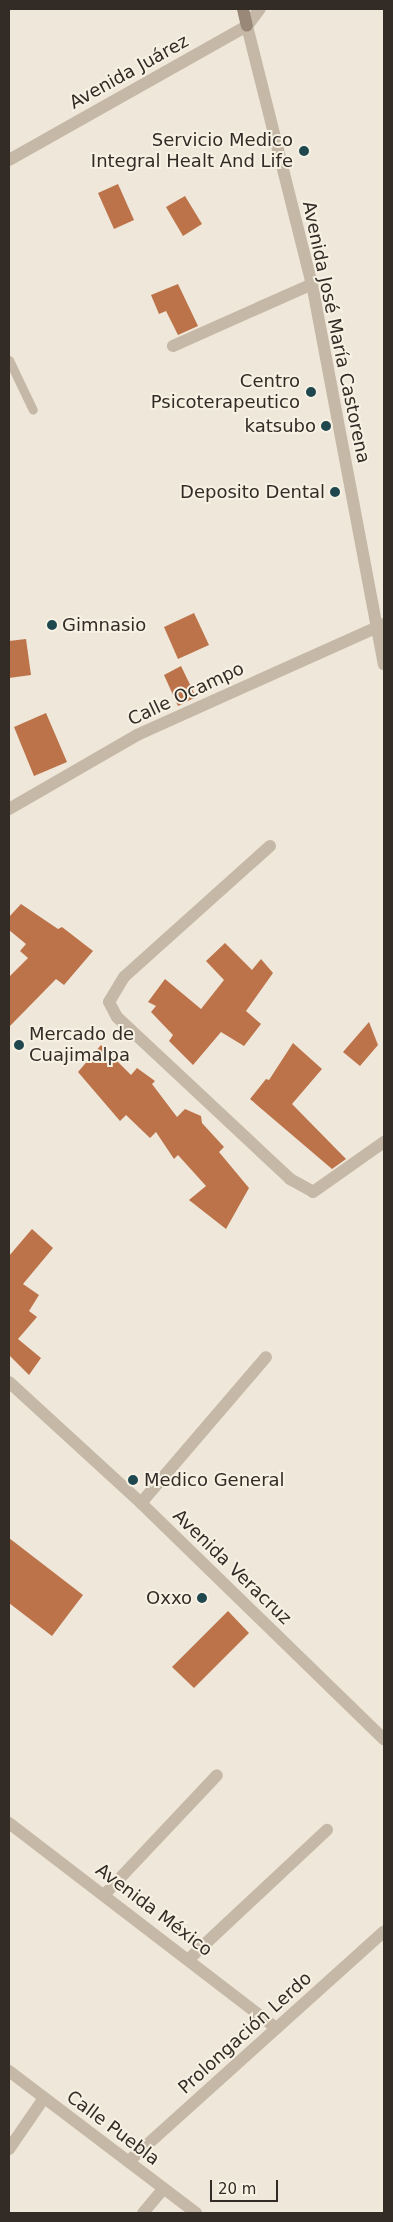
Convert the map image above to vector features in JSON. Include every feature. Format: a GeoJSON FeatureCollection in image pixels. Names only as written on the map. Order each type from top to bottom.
{"type":"FeatureCollection","features":[{"type":"Feature","properties":{"kind":"main road","name":"Avenida José María Castorena"},"geometry":{"type":"LineString","coordinates":[[243,9],[247,26]]}},
{"type":"Feature","properties":{"kind":"street","name":"Avenida Juárez"},"geometry":{"type":"LineString","coordinates":[[9,160],[247,26],[260,9]]}},
{"type":"Feature","properties":{"kind":"street","name":"Avenida José María Castorena"},"geometry":{"type":"LineString","coordinates":[[247,26],[312,284],[380,626],[384,664]]}},
{"type":"Feature","properties":{"kind":"street"},"geometry":{"type":"LineString","coordinates":[[173,346],[312,284]]}},
{"type":"Feature","properties":{"kind":"street","name":"Calle Ocampo"},"geometry":{"type":"LineString","coordinates":[[9,809],[137,735],[380,626]]}},
{"type":"Feature","properties":{"kind":"street"},"geometry":{"type":"LineString","coordinates":[[270,846],[124,977],[108,1002],[117,1017],[290,1179],[313,1192],[384,1142]]}},
{"type":"Feature","properties":{"kind":"street"},"geometry":{"type":"LineString","coordinates":[[141,1503],[266,1357]]}},
{"type":"Feature","properties":{"kind":"street","name":"Avenida Veracruz"},"geometry":{"type":"LineString","coordinates":[[9,1382],[141,1503],[384,1739]]}},
{"type":"Feature","properties":{"kind":"street"},"geometry":{"type":"LineString","coordinates":[[105,1894],[217,1775]]}},
{"type":"Feature","properties":{"kind":"street","name":"Avenida México"},"geometry":{"type":"LineString","coordinates":[[9,1823],[190,1959],[276,2028]]}},
{"type":"Feature","properties":{"kind":"street"},"geometry":{"type":"LineString","coordinates":[[190,1959],[327,1830]]}},
{"type":"Feature","properties":{"kind":"street","name":"Prolongación Lerdo"},"geometry":{"type":"LineString","coordinates":[[129,2161],[384,1931]]}},
{"type":"Feature","properties":{"kind":"street","name":"Calle Puebla"},"geometry":{"type":"LineString","coordinates":[[9,2071],[196,2213]]}},
{"type":"Feature","properties":{"kind":"street"},"geometry":{"type":"LineString","coordinates":[[9,2150],[44,2098]]}},
{"type":"Feature","properties":{"kind":"street"},"geometry":{"type":"LineString","coordinates":[[143,2213],[163,2189]]}},
{"type":"Feature","properties":{"kind":"lane"},"geometry":{"type":"LineString","coordinates":[[9,360],[33,410]]}},
{"type":"Feature","properties":{"kind":"building"},"geometry":{"type":"Polygon","coordinates":[[[118,184],[134,220],[114,229],[98,193],[118,184]]]}},
{"type":"Feature","properties":{"kind":"building"},"geometry":{"type":"Polygon","coordinates":[[[185,196],[202,224],[183,236],[166,207],[185,196]]]}},
{"type":"Feature","properties":{"kind":"building"},"geometry":{"type":"Polygon","coordinates":[[[178,284],[198,326],[178,335],[166,311],[159,314],[151,295],[178,284]]]}},
{"type":"Feature","properties":{"kind":"building"},"geometry":{"type":"Polygon","coordinates":[[[194,613],[209,645],[178,659],[164,627],[194,613]]]}},
{"type":"Feature","properties":{"kind":"building"},"geometry":{"type":"Polygon","coordinates":[[[26,639],[31,675],[9,678],[9,641],[26,639]]]}},
{"type":"Feature","properties":{"kind":"building"},"geometry":{"type":"Polygon","coordinates":[[[181,666],[196,697],[178,706],[164,675],[181,666]]]}},
{"type":"Feature","properties":{"kind":"building"},"geometry":{"type":"Polygon","coordinates":[[[46,713],[67,762],[34,776],[14,727],[46,713]]]}},
{"type":"Feature","properties":{"kind":"building"},"geometry":{"type":"Polygon","coordinates":[[[21,904],[58,929],[62,927],[93,951],[64,985],[56,979],[9,1027],[9,977],[28,958],[20,951],[26,944],[9,930],[9,917],[21,904]]]}},
{"type":"Feature","properties":{"kind":"building"},"geometry":{"type":"Polygon","coordinates":[[[225,943],[252,970],[261,959],[273,973],[246,1011],[261,1024],[244,1046],[221,1032],[193,1065],[169,1041],[173,1035],[151,1012],[156,1006],[148,1002],[165,979],[201,1009],[224,980],[206,961],[225,943]]]}},
{"type":"Feature","properties":{"kind":"building"},"geometry":{"type":"Polygon","coordinates":[[[369,1022],[378,1045],[360,1066],[343,1052],[369,1022]]]}},
{"type":"Feature","properties":{"kind":"building"},"geometry":{"type":"Polygon","coordinates":[[[293,1043],[322,1069],[292,1104],[346,1159],[332,1169],[250,1099],[266,1079],[269,1080],[293,1043]]]}},
{"type":"Feature","properties":{"kind":"building"},"geometry":{"type":"Polygon","coordinates":[[[101,1045],[131,1075],[137,1068],[155,1081],[152,1084],[177,1117],[185,1109],[201,1116],[202,1123],[224,1147],[219,1152],[249,1188],[226,1229],[189,1200],[206,1186],[178,1155],[174,1159],[156,1132],[150,1138],[126,1115],[120,1121],[78,1072],[101,1045]]]}},
{"type":"Feature","properties":{"kind":"building"},"geometry":{"type":"Polygon","coordinates":[[[32,1229],[53,1248],[23,1284],[39,1295],[29,1311],[37,1317],[18,1339],[41,1358],[29,1375],[9,1355],[9,1256],[32,1229]]]}},
{"type":"Feature","properties":{"kind":"building"},"geometry":{"type":"Polygon","coordinates":[[[9,1538],[83,1595],[52,1636],[9,1603],[9,1538]]]}},
{"type":"Feature","properties":{"kind":"building"},"geometry":{"type":"Polygon","coordinates":[[[228,1611],[249,1633],[194,1688],[172,1667],[228,1611]]]}},
{"type":"Feature","properties":{"kind":"place","name":"Servicio Medico Integral Healt And Life"},"geometry":{"type":"Point","coordinates":[304,151]}},
{"type":"Feature","properties":{"kind":"place","name":"Centro Psicoterapeutico"},"geometry":{"type":"Point","coordinates":[311,392]}},
{"type":"Feature","properties":{"kind":"place","name":"katsubo"},"geometry":{"type":"Point","coordinates":[326,426]}},
{"type":"Feature","properties":{"kind":"place","name":"Deposito Dental"},"geometry":{"type":"Point","coordinates":[335,492]}},
{"type":"Feature","properties":{"kind":"place","name":"Gimnasio"},"geometry":{"type":"Point","coordinates":[52,625]}},
{"type":"Feature","properties":{"kind":"place","name":"Mercado de Cuajimalpa"},"geometry":{"type":"Point","coordinates":[19,1045]}},
{"type":"Feature","properties":{"kind":"place","name":"Medico General"},"geometry":{"type":"Point","coordinates":[133,1480]}},
{"type":"Feature","properties":{"kind":"place","name":"Oxxo"},"geometry":{"type":"Point","coordinates":[202,1598]}}]}
